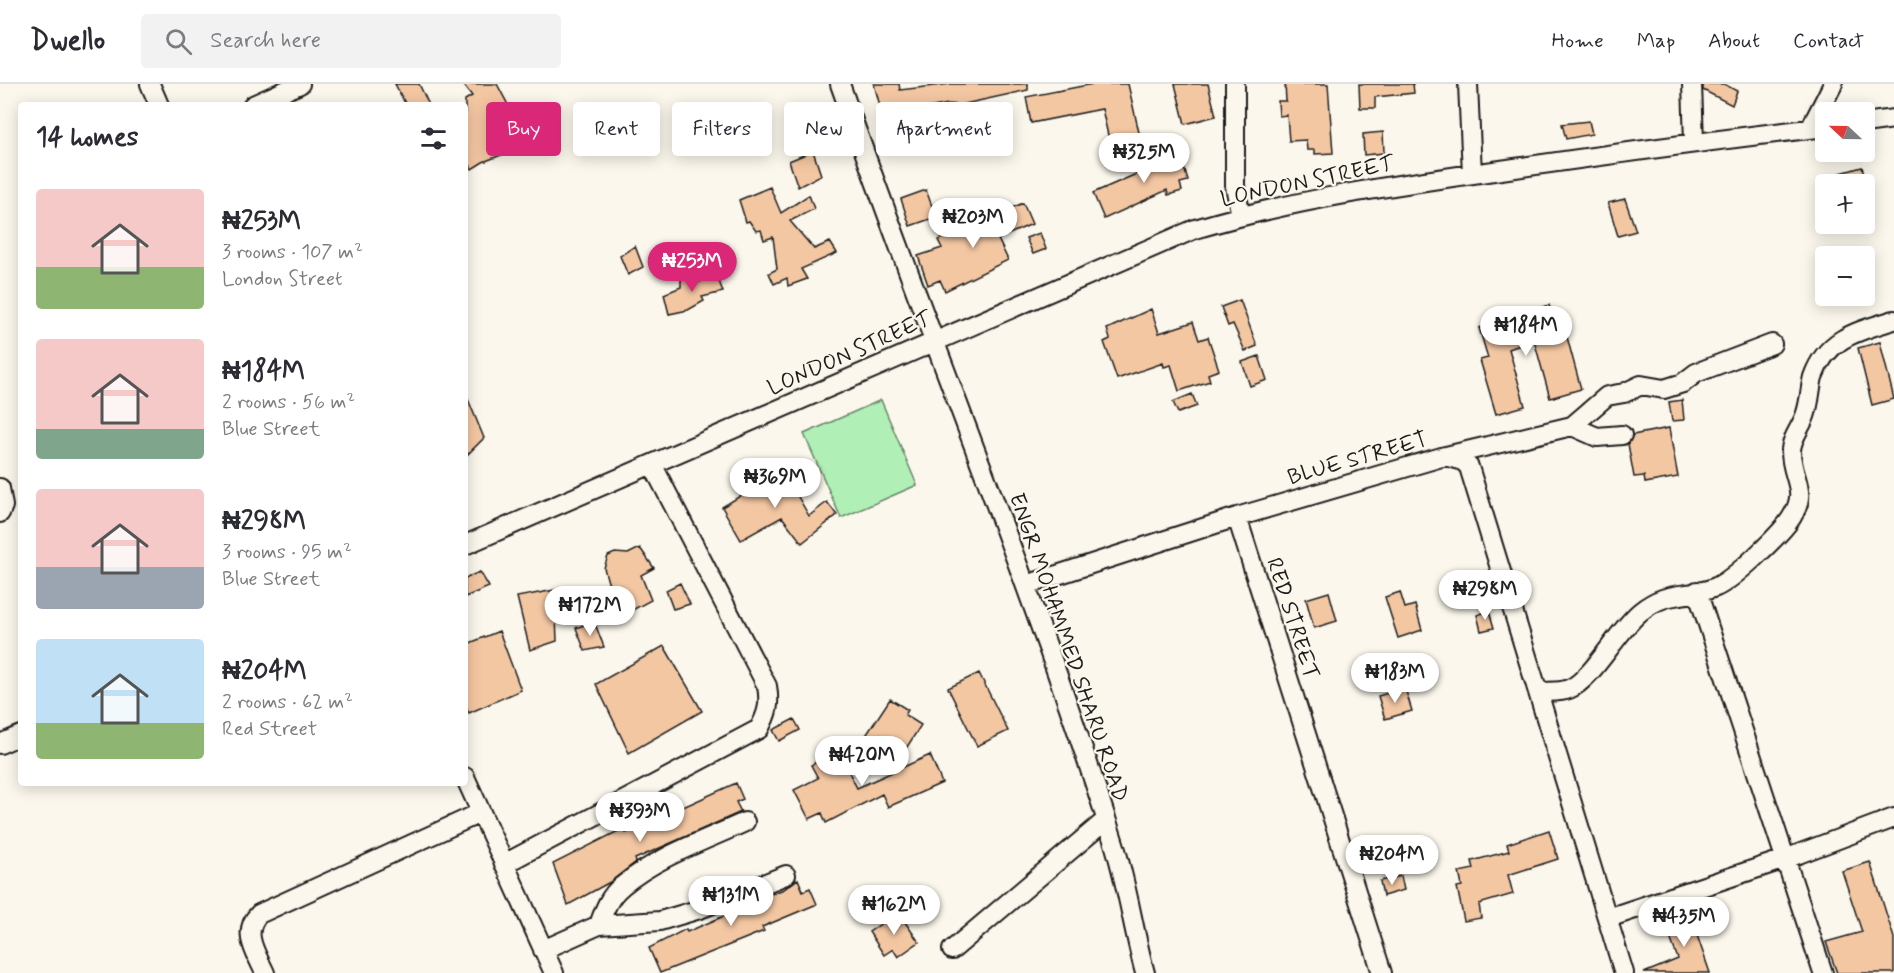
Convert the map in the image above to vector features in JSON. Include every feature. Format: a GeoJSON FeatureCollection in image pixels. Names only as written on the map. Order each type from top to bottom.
{"type":"FeatureCollection","features":[{"type":"Feature","properties":{"kind":"street"},"geometry":{"type":"LineString","coordinates":[[150,84],[158,102]]}},
{"type":"Feature","properties":{"kind":"street"},"geometry":{"type":"LineString","coordinates":[[260,102],[300,84]]}},
{"type":"Feature","properties":{"kind":"street","name":"ENGR MOHAMMED SHARU ROAD"},"geometry":{"type":"LineString","coordinates":[[840,84],[932,342],[1026,585],[1106,820],[1145,973]]}},
{"type":"Feature","properties":{"kind":"street"},"geometry":{"type":"LineString","coordinates":[[1235,84],[1235,186],[1241,216]]}},
{"type":"Feature","properties":{"kind":"street"},"geometry":{"type":"LineString","coordinates":[[1468,84],[1473,174]]}},
{"type":"Feature","properties":{"kind":"street"},"geometry":{"type":"LineString","coordinates":[[1692,84],[1694,142]]}},
{"type":"Feature","properties":{"kind":"street"},"geometry":{"type":"LineString","coordinates":[[1827,102],[1833,84]]}},
{"type":"Feature","properties":{"kind":"street"},"geometry":{"type":"LineString","coordinates":[[1875,122],[1894,119]]}},
{"type":"Feature","properties":{"kind":"street","name":"LONDON STREET"},"geometry":{"type":"LineString","coordinates":[[468,543],[1195,229],[1301,202],[1473,174],[1694,142],[1815,128]]}},
{"type":"Feature","properties":{"kind":"street"},"geometry":{"type":"LineString","coordinates":[[1538,692],[1563,691],[1572,688],[1582,681],[1607,648],[1638,614],[1654,602],[1670,595],[1715,587],[1728,580],[1787,524],[1797,507],[1800,484],[1791,450],[1806,416],[1813,379],[1825,356],[1845,336],[1894,320]]}},
{"type":"Feature","properties":{"kind":"street"},"geometry":{"type":"LineString","coordinates":[[1445,456],[1572,426],[1607,396],[1624,393],[1641,385],[1664,389],[1683,383],[1696,373],[1772,344]]}},
{"type":"Feature","properties":{"kind":"street"},"geometry":{"type":"LineString","coordinates":[[1572,426],[1597,436],[1622,435]]}},
{"type":"Feature","properties":{"kind":"street","name":"BLUE STREET"},"geometry":{"type":"LineString","coordinates":[[1026,585],[1237,517],[1445,456],[1463,461],[1469,467],[1624,973]]}},
{"type":"Feature","properties":{"kind":"street"},"geometry":{"type":"LineString","coordinates":[[504,864],[759,729],[766,717],[770,702],[767,686],[652,464]]}},
{"type":"Feature","properties":{"kind":"street"},"geometry":{"type":"LineString","coordinates":[[0,488],[3,506],[0,513]]}},
{"type":"Feature","properties":{"kind":"street","name":"RED STREET"},"geometry":{"type":"LineString","coordinates":[[1237,517],[1382,973]]}},
{"type":"Feature","properties":{"kind":"street"},"geometry":{"type":"LineString","coordinates":[[1697,591],[1823,973]]}},
{"type":"Feature","properties":{"kind":"street"},"geometry":{"type":"LineString","coordinates":[[0,744],[18,736]]}},
{"type":"Feature","properties":{"kind":"street"},"geometry":{"type":"LineString","coordinates":[[468,784],[554,973]]}},
{"type":"Feature","properties":{"kind":"street"},"geometry":{"type":"LineString","coordinates":[[265,973],[249,930],[251,921],[259,914],[480,813]]}},
{"type":"Feature","properties":{"kind":"street"},"geometry":{"type":"LineString","coordinates":[[1608,918],[1785,859],[1894,818]]}},
{"type":"Feature","properties":{"kind":"street"},"geometry":{"type":"LineString","coordinates":[[952,950],[1106,820]]}},
{"type":"Feature","properties":{"kind":"street"},"geometry":{"type":"LineString","coordinates":[[599,925],[606,904],[621,886],[680,852],[745,822]]}},
{"type":"Feature","properties":{"kind":"street"},"geometry":{"type":"LineString","coordinates":[[543,950],[599,925],[660,921],[700,909],[786,875]]}},
{"type":"Feature","properties":{"kind":"green space"},"geometry":{"type":"Polygon","coordinates":[[[881,400],[917,485],[841,518],[804,434],[881,400]]]}},
{"type":"Feature","properties":{"kind":"building"},"geometry":{"type":"Polygon","coordinates":[[[395,84],[419,84],[428,102],[404,102],[395,84]]]}},
{"type":"Feature","properties":{"kind":"building"},"geometry":{"type":"Polygon","coordinates":[[[463,84],[497,84],[506,102],[486,102],[486,156],[499,156],[472,169],[468,161],[468,102],[465,100],[472,96],[463,84]]]}},
{"type":"Feature","properties":{"kind":"building"},"geometry":{"type":"Polygon","coordinates":[[[874,84],[899,84],[900,90],[951,84],[1028,84],[1028,90],[974,102],[879,102],[874,84]]]}},
{"type":"Feature","properties":{"kind":"building"},"geometry":{"type":"Polygon","coordinates":[[[1093,84],[1128,84],[1140,137],[1110,144],[1102,109],[1031,123],[1026,97],[1093,84]]]}},
{"type":"Feature","properties":{"kind":"building"},"geometry":{"type":"Polygon","coordinates":[[[1175,84],[1208,84],[1216,116],[1185,124],[1175,84]]]}},
{"type":"Feature","properties":{"kind":"building"},"geometry":{"type":"Polygon","coordinates":[[[1285,84],[1328,84],[1333,153],[1315,154],[1315,150],[1307,150],[1306,140],[1289,141],[1287,115],[1279,116],[1278,101],[1286,101],[1285,84]]]}},
{"type":"Feature","properties":{"kind":"building"},"geometry":{"type":"Polygon","coordinates":[[[1359,84],[1413,84],[1414,93],[1375,97],[1375,108],[1360,108],[1359,84]]]}},
{"type":"Feature","properties":{"kind":"building"},"geometry":{"type":"Polygon","coordinates":[[[1703,84],[1724,84],[1737,91],[1732,105],[1703,90],[1703,84]]]}},
{"type":"Feature","properties":{"kind":"building"},"geometry":{"type":"Polygon","coordinates":[[[1589,121],[1592,134],[1566,139],[1562,124],[1589,121]]]}},
{"type":"Feature","properties":{"kind":"building"},"geometry":{"type":"Polygon","coordinates":[[[1383,132],[1384,153],[1364,155],[1363,134],[1383,132]]]}},
{"type":"Feature","properties":{"kind":"building"},"geometry":{"type":"Polygon","coordinates":[[[1178,148],[1188,181],[1180,183],[1182,191],[1168,195],[1167,190],[1104,219],[1093,193],[1150,168],[1147,157],[1178,148]]]}},
{"type":"Feature","properties":{"kind":"building"},"geometry":{"type":"Polygon","coordinates":[[[801,156],[815,156],[821,175],[798,187],[789,161],[801,156]]]}},
{"type":"Feature","properties":{"kind":"building"},"geometry":{"type":"Polygon","coordinates":[[[1862,167],[1864,174],[1837,174],[1862,167]]]}},
{"type":"Feature","properties":{"kind":"building"},"geometry":{"type":"Polygon","coordinates":[[[770,187],[781,213],[809,195],[814,209],[790,221],[814,249],[830,242],[837,253],[801,269],[807,279],[788,286],[787,278],[774,284],[769,273],[777,269],[773,237],[764,240],[761,230],[756,231],[749,221],[746,222],[739,200],[770,187]]]}},
{"type":"Feature","properties":{"kind":"building"},"geometry":{"type":"Polygon","coordinates":[[[926,190],[936,217],[910,226],[901,199],[926,190]]]}},
{"type":"Feature","properties":{"kind":"building"},"geometry":{"type":"Polygon","coordinates":[[[1625,199],[1636,231],[1618,236],[1608,203],[1625,199]]]}},
{"type":"Feature","properties":{"kind":"building"},"geometry":{"type":"Polygon","coordinates":[[[1023,203],[1032,224],[998,239],[1008,260],[945,291],[940,280],[928,285],[918,256],[942,248],[938,240],[1023,203]]]}},
{"type":"Feature","properties":{"kind":"building"},"geometry":{"type":"Polygon","coordinates":[[[1040,233],[1046,249],[1033,254],[1026,238],[1040,233]]]}},
{"type":"Feature","properties":{"kind":"building"},"geometry":{"type":"Polygon","coordinates":[[[635,246],[643,267],[628,275],[620,256],[635,246]]]}},
{"type":"Feature","properties":{"kind":"building"},"geometry":{"type":"Polygon","coordinates":[[[716,273],[723,292],[702,297],[704,301],[688,310],[669,314],[664,294],[681,287],[681,278],[693,274],[697,283],[716,273]]]}},
{"type":"Feature","properties":{"kind":"building"},"geometry":{"type":"Polygon","coordinates":[[[1240,300],[1257,346],[1245,351],[1233,324],[1228,326],[1221,307],[1240,300]]]}},
{"type":"Feature","properties":{"kind":"building"},"geometry":{"type":"Polygon","coordinates":[[[1549,305],[1561,339],[1567,337],[1581,389],[1550,398],[1534,340],[1509,349],[1525,406],[1496,414],[1480,360],[1488,358],[1479,328],[1549,305]]]}},
{"type":"Feature","properties":{"kind":"building"},"geometry":{"type":"Polygon","coordinates":[[[1151,309],[1159,333],[1193,322],[1199,340],[1208,337],[1219,370],[1208,374],[1210,381],[1179,391],[1171,365],[1164,367],[1163,363],[1117,379],[1104,342],[1110,339],[1107,329],[1151,309]]]}},
{"type":"Feature","properties":{"kind":"building"},"geometry":{"type":"Polygon","coordinates":[[[1880,342],[1894,399],[1872,405],[1858,348],[1880,342]]]}},
{"type":"Feature","properties":{"kind":"building"},"geometry":{"type":"Polygon","coordinates":[[[1259,356],[1267,380],[1250,386],[1242,362],[1259,356]]]}},
{"type":"Feature","properties":{"kind":"building"},"geometry":{"type":"Polygon","coordinates":[[[1192,394],[1197,406],[1178,413],[1173,402],[1192,394]]]}},
{"type":"Feature","properties":{"kind":"building"},"geometry":{"type":"Polygon","coordinates":[[[468,399],[484,438],[468,454],[468,399]]]}},
{"type":"Feature","properties":{"kind":"building"},"geometry":{"type":"Polygon","coordinates":[[[1682,400],[1684,420],[1672,421],[1669,402],[1682,400]]]}},
{"type":"Feature","properties":{"kind":"building"},"geometry":{"type":"Polygon","coordinates":[[[1669,428],[1678,477],[1645,483],[1644,476],[1634,477],[1628,444],[1633,435],[1669,428]]]}},
{"type":"Feature","properties":{"kind":"building"},"geometry":{"type":"Polygon","coordinates":[[[784,472],[809,516],[827,502],[837,515],[802,543],[782,517],[741,540],[722,507],[747,492],[743,486],[764,474],[768,482],[784,472]]]}},
{"type":"Feature","properties":{"kind":"building"},"geometry":{"type":"Polygon","coordinates":[[[640,548],[654,568],[641,575],[651,600],[627,613],[616,610],[604,568],[608,556],[615,553],[628,554],[640,548]]]}},
{"type":"Feature","properties":{"kind":"building"},"geometry":{"type":"Polygon","coordinates":[[[480,572],[489,587],[468,596],[468,577],[480,572]]]}},
{"type":"Feature","properties":{"kind":"building"},"geometry":{"type":"Polygon","coordinates":[[[680,583],[690,604],[673,609],[666,590],[680,583]]]}},
{"type":"Feature","properties":{"kind":"building"},"geometry":{"type":"Polygon","coordinates":[[[555,590],[557,641],[530,650],[517,597],[555,590]]]}},
{"type":"Feature","properties":{"kind":"building"},"geometry":{"type":"Polygon","coordinates":[[[1329,592],[1337,621],[1314,628],[1306,599],[1329,592]]]}},
{"type":"Feature","properties":{"kind":"building"},"geometry":{"type":"Polygon","coordinates":[[[1400,592],[1405,608],[1415,605],[1422,630],[1398,638],[1385,597],[1400,592]]]}},
{"type":"Feature","properties":{"kind":"building"},"geometry":{"type":"Polygon","coordinates":[[[1489,611],[1494,628],[1481,631],[1477,615],[1489,611]]]}},
{"type":"Feature","properties":{"kind":"building"},"geometry":{"type":"Polygon","coordinates":[[[594,621],[604,647],[585,651],[576,628],[594,621]]]}},
{"type":"Feature","properties":{"kind":"building"},"geometry":{"type":"Polygon","coordinates":[[[499,631],[521,690],[469,713],[468,644],[499,631]]]}},
{"type":"Feature","properties":{"kind":"building"},"geometry":{"type":"Polygon","coordinates":[[[664,646],[702,711],[629,753],[596,684],[664,646]]]}},
{"type":"Feature","properties":{"kind":"building"},"geometry":{"type":"Polygon","coordinates":[[[979,673],[1008,731],[977,746],[948,688],[979,673]]]}},
{"type":"Feature","properties":{"kind":"building"},"geometry":{"type":"Polygon","coordinates":[[[1405,688],[1412,711],[1385,719],[1378,696],[1405,688]]]}},
{"type":"Feature","properties":{"kind":"building"},"geometry":{"type":"Polygon","coordinates":[[[890,699],[908,710],[905,715],[921,725],[900,758],[865,737],[890,699]]]}},
{"type":"Feature","properties":{"kind":"building"},"geometry":{"type":"Polygon","coordinates":[[[794,719],[800,730],[779,741],[773,730],[794,719]]]}},
{"type":"Feature","properties":{"kind":"building"},"geometry":{"type":"Polygon","coordinates":[[[830,755],[834,764],[843,760],[857,788],[930,755],[942,783],[888,807],[882,794],[826,823],[822,813],[809,819],[794,790],[818,778],[811,765],[830,755]]]}},
{"type":"Feature","properties":{"kind":"building"},"geometry":{"type":"Polygon","coordinates":[[[736,783],[743,799],[736,802],[741,812],[635,859],[636,862],[610,882],[568,905],[553,864],[624,828],[626,833],[736,783]]]}},
{"type":"Feature","properties":{"kind":"building"},"geometry":{"type":"Polygon","coordinates":[[[1549,830],[1558,859],[1508,875],[1513,894],[1479,904],[1481,918],[1464,921],[1457,887],[1462,886],[1459,872],[1474,869],[1472,861],[1509,851],[1507,844],[1549,830]]]}},
{"type":"Feature","properties":{"kind":"building"},"geometry":{"type":"Polygon","coordinates":[[[1870,862],[1894,938],[1894,973],[1837,973],[1826,942],[1862,932],[1842,871],[1870,862]]]}},
{"type":"Feature","properties":{"kind":"building"},"geometry":{"type":"Polygon","coordinates":[[[1401,876],[1404,890],[1383,896],[1380,881],[1401,876]]]}},
{"type":"Feature","properties":{"kind":"building"},"geometry":{"type":"Polygon","coordinates":[[[798,879],[803,891],[810,888],[817,904],[762,927],[764,931],[660,973],[649,948],[686,929],[687,932],[731,913],[730,910],[784,889],[798,879]]]}},
{"type":"Feature","properties":{"kind":"building"},"geometry":{"type":"Polygon","coordinates":[[[898,912],[919,942],[898,957],[893,949],[884,955],[869,932],[898,912]]]}},
{"type":"Feature","properties":{"kind":"building"},"geometry":{"type":"Polygon","coordinates":[[[1689,912],[1710,973],[1644,973],[1678,959],[1664,921],[1689,912]]]}}]}
